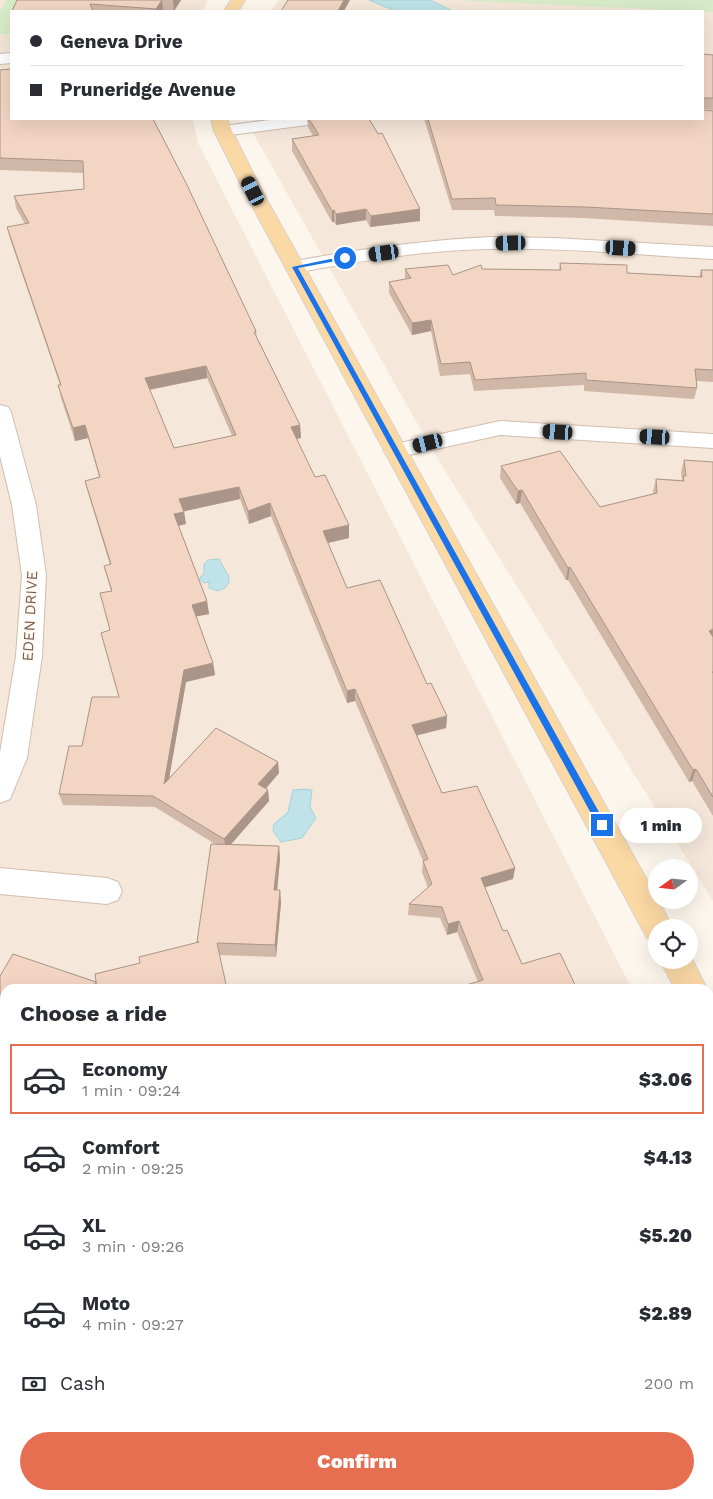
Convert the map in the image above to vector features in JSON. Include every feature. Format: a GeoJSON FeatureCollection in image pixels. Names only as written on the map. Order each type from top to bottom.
{"type":"FeatureCollection","features":[{"type":"Feature","properties":{"kind":"main road"},"geometry":{"type":"LineString","coordinates":[[221,125],[295,267],[653,919]]}},
{"type":"Feature","properties":{"kind":"main road"},"geometry":{"type":"LineString","coordinates":[[681,969],[689,984]]}},
{"type":"Feature","properties":{"kind":"street"},"geometry":{"type":"LineString","coordinates":[[221,125],[298,120]]}},
{"type":"Feature","properties":{"kind":"street"},"geometry":{"type":"LineString","coordinates":[[295,267],[355,257],[459,244],[511,243],[713,253]]}},
{"type":"Feature","properties":{"kind":"street","name":"EDEN DRIVE"},"geometry":{"type":"LineString","coordinates":[[0,412],[24,505],[34,576],[30,656],[13,758],[0,791]]}},
{"type":"Feature","properties":{"kind":"street"},"geometry":{"type":"LineString","coordinates":[[396,451],[500,428],[713,441]]}},
{"type":"Feature","properties":{"kind":"street"},"geometry":{"type":"LineString","coordinates":[[0,881],[107,890]]}},
{"type":"Feature","properties":{"kind":"shaded area"},"geometry":{"type":"Polygon","coordinates":[[[0,0],[208,0],[203,10],[10,10],[10,120],[193,120],[198,143],[629,984],[0,984],[0,0]]]}},
{"type":"Feature","properties":{"kind":"shaded area"},"geometry":{"type":"Polygon","coordinates":[[[279,0],[713,0],[713,901],[698,877],[698,859],[687,859],[434,453],[253,133],[254,120],[704,120],[704,10],[272,10],[279,0]]]}},
{"type":"Feature","properties":{"kind":"green space"},"geometry":{"type":"Polygon","coordinates":[[[7,0],[105,0],[103,10],[10,10],[10,34],[0,34],[0,10],[7,0]]]}},
{"type":"Feature","properties":{"kind":"green space"},"geometry":{"type":"Polygon","coordinates":[[[466,0],[713,0],[713,12],[704,12],[704,10],[466,0]]]}},
{"type":"Feature","properties":{"kind":"water"},"geometry":{"type":"Polygon","coordinates":[[[369,0],[430,0],[451,10],[393,10],[369,0]]]}},
{"type":"Feature","properties":{"kind":"water"},"geometry":{"type":"Polygon","coordinates":[[[219,559],[229,577],[229,582],[225,588],[218,591],[209,588],[209,582],[204,583],[200,580],[200,577],[204,575],[204,564],[208,560],[219,559]]]}},
{"type":"Feature","properties":{"kind":"water"},"geometry":{"type":"Polygon","coordinates":[[[293,790],[312,790],[310,807],[316,818],[302,838],[281,842],[273,831],[274,824],[288,812],[293,790]]]}},
{"type":"Feature","properties":{"kind":"building"},"geometry":{"type":"Polygon","coordinates":[[[17,0],[162,0],[156,9],[90,4],[93,10],[12,10],[17,0]]]}},
{"type":"Feature","properties":{"kind":"building"},"geometry":{"type":"Polygon","coordinates":[[[288,0],[344,0],[339,10],[282,10],[288,0]]]}},
{"type":"Feature","properties":{"kind":"building"},"geometry":{"type":"Polygon","coordinates":[[[704,54],[713,55],[713,98],[704,98],[704,54]]]}},
{"type":"Feature","properties":{"kind":"building"},"geometry":{"type":"Polygon","coordinates":[[[10,69],[10,120],[154,120],[186,183],[256,331],[254,332],[300,425],[291,427],[315,477],[325,475],[349,525],[323,531],[347,588],[380,580],[427,684],[431,683],[447,716],[412,725],[442,793],[477,786],[515,868],[481,878],[503,931],[507,930],[522,964],[560,953],[575,984],[470,984],[483,980],[459,921],[448,924],[442,907],[409,904],[432,884],[423,861],[428,859],[355,689],[347,691],[270,503],[248,511],[239,487],[179,499],[184,512],[174,514],[207,601],[192,605],[213,663],[184,670],[164,784],[216,728],[278,762],[258,784],[268,790],[224,839],[153,796],[59,794],[69,746],[82,746],[92,697],[119,697],[101,633],[110,630],[100,593],[112,591],[104,566],[111,564],[85,481],[100,477],[85,425],[73,428],[58,385],[61,385],[7,227],[29,223],[14,196],[84,189],[83,161],[0,158],[0,70],[10,69]],[[206,366],[145,378],[174,448],[236,435],[206,366]]]}},
{"type":"Feature","properties":{"kind":"building"},"geometry":{"type":"Polygon","coordinates":[[[704,110],[713,111],[713,214],[586,207],[496,205],[495,198],[452,199],[428,120],[704,120],[704,110]]]}},
{"type":"Feature","properties":{"kind":"building"},"geometry":{"type":"Polygon","coordinates":[[[310,120],[370,120],[378,134],[382,133],[420,209],[371,216],[366,209],[336,214],[334,210],[332,211],[292,139],[319,135],[310,120]]]}},
{"type":"Feature","properties":{"kind":"building"},"geometry":{"type":"Polygon","coordinates":[[[560,263],[627,265],[627,273],[702,277],[701,270],[713,270],[713,370],[695,369],[697,388],[586,380],[586,373],[475,380],[470,362],[441,364],[431,320],[412,323],[389,282],[411,278],[405,269],[448,265],[453,275],[481,265],[482,269],[561,270],[560,263]]]}},
{"type":"Feature","properties":{"kind":"building"},"geometry":{"type":"Polygon","coordinates":[[[560,451],[600,507],[657,493],[656,479],[684,481],[683,476],[686,476],[684,460],[713,462],[713,629],[709,631],[713,637],[713,797],[696,769],[693,770],[522,490],[518,491],[501,466],[560,451]]]}},
{"type":"Feature","properties":{"kind":"building"},"geometry":{"type":"Polygon","coordinates":[[[211,844],[279,846],[274,890],[280,890],[275,945],[217,943],[226,984],[96,984],[95,974],[140,963],[139,957],[199,942],[197,942],[211,844]]]}},
{"type":"Feature","properties":{"kind":"building"},"geometry":{"type":"Polygon","coordinates":[[[13,954],[96,982],[95,984],[0,984],[0,976],[13,954]]]}},
{"type":"Feature","properties":{"kind":"route"},"geometry":{"type":"LineString","coordinates":[[345,258],[295,267],[602,825]]}}]}
